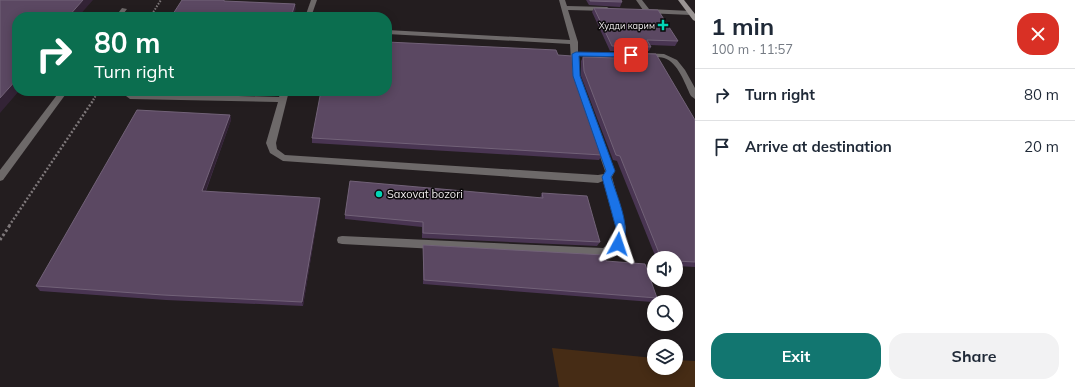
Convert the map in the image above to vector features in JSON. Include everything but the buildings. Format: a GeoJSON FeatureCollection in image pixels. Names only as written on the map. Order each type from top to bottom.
{"type":"FeatureCollection","features":[{"type":"Feature","properties":{"kind":"main road"},"geometry":{"type":"LineString","coordinates":[[681,0],[693,16]]}},
{"type":"Feature","properties":{"kind":"lane"},"geometry":{"type":"LineString","coordinates":[[310,12],[314,0]]}},
{"type":"Feature","properties":{"kind":"lane"},"geometry":{"type":"LineString","coordinates":[[639,0],[643,11],[693,16]]}},
{"type":"Feature","properties":{"kind":"lane"},"geometry":{"type":"LineString","coordinates":[[342,240],[605,253],[618,244],[621,228],[607,177],[610,171],[576,76],[576,54],[574,42],[564,4],[613,9]]}},
{"type":"Feature","properties":{"kind":"lane"},"geometry":{"type":"LineString","coordinates":[[392,32],[574,42]]}},
{"type":"Feature","properties":{"kind":"lane"},"geometry":{"type":"LineString","coordinates":[[576,54],[659,55],[669,58],[676,64],[695,96]]}},
{"type":"Feature","properties":{"kind":"lane"},"geometry":{"type":"LineString","coordinates":[[0,177],[60,96]]}},
{"type":"Feature","properties":{"kind":"lane"},"geometry":{"type":"LineString","coordinates":[[284,96],[271,143],[273,150],[283,158],[598,179],[607,177]]}},
{"type":"Feature","properties":{"kind":"path"},"geometry":{"type":"LineString","coordinates":[[153,12],[161,0]]}},
{"type":"Feature","properties":{"kind":"path"},"geometry":{"type":"LineString","coordinates":[[0,240],[96,96]]}},
{"type":"Feature","properties":{"kind":"shaded area"},"geometry":{"type":"Polygon","coordinates":[[[552,348],[647,357],[647,375],[683,375],[683,360],[695,361],[695,387],[559,387],[552,348]]]}},
{"type":"Feature","properties":{"kind":"place","name":"Худди карим"},"geometry":{"type":"Point","coordinates":[663,25]}},
{"type":"Feature","properties":{"kind":"place","name":"Saxovat bozori"},"geometry":{"type":"Point","coordinates":[379,194]}},
{"type":"Feature","properties":{"kind":"route"},"geometry":{"type":"LineString","coordinates":[[618,244],[621,228],[607,177],[610,171],[576,76],[576,54],[631,55]]}}]}
